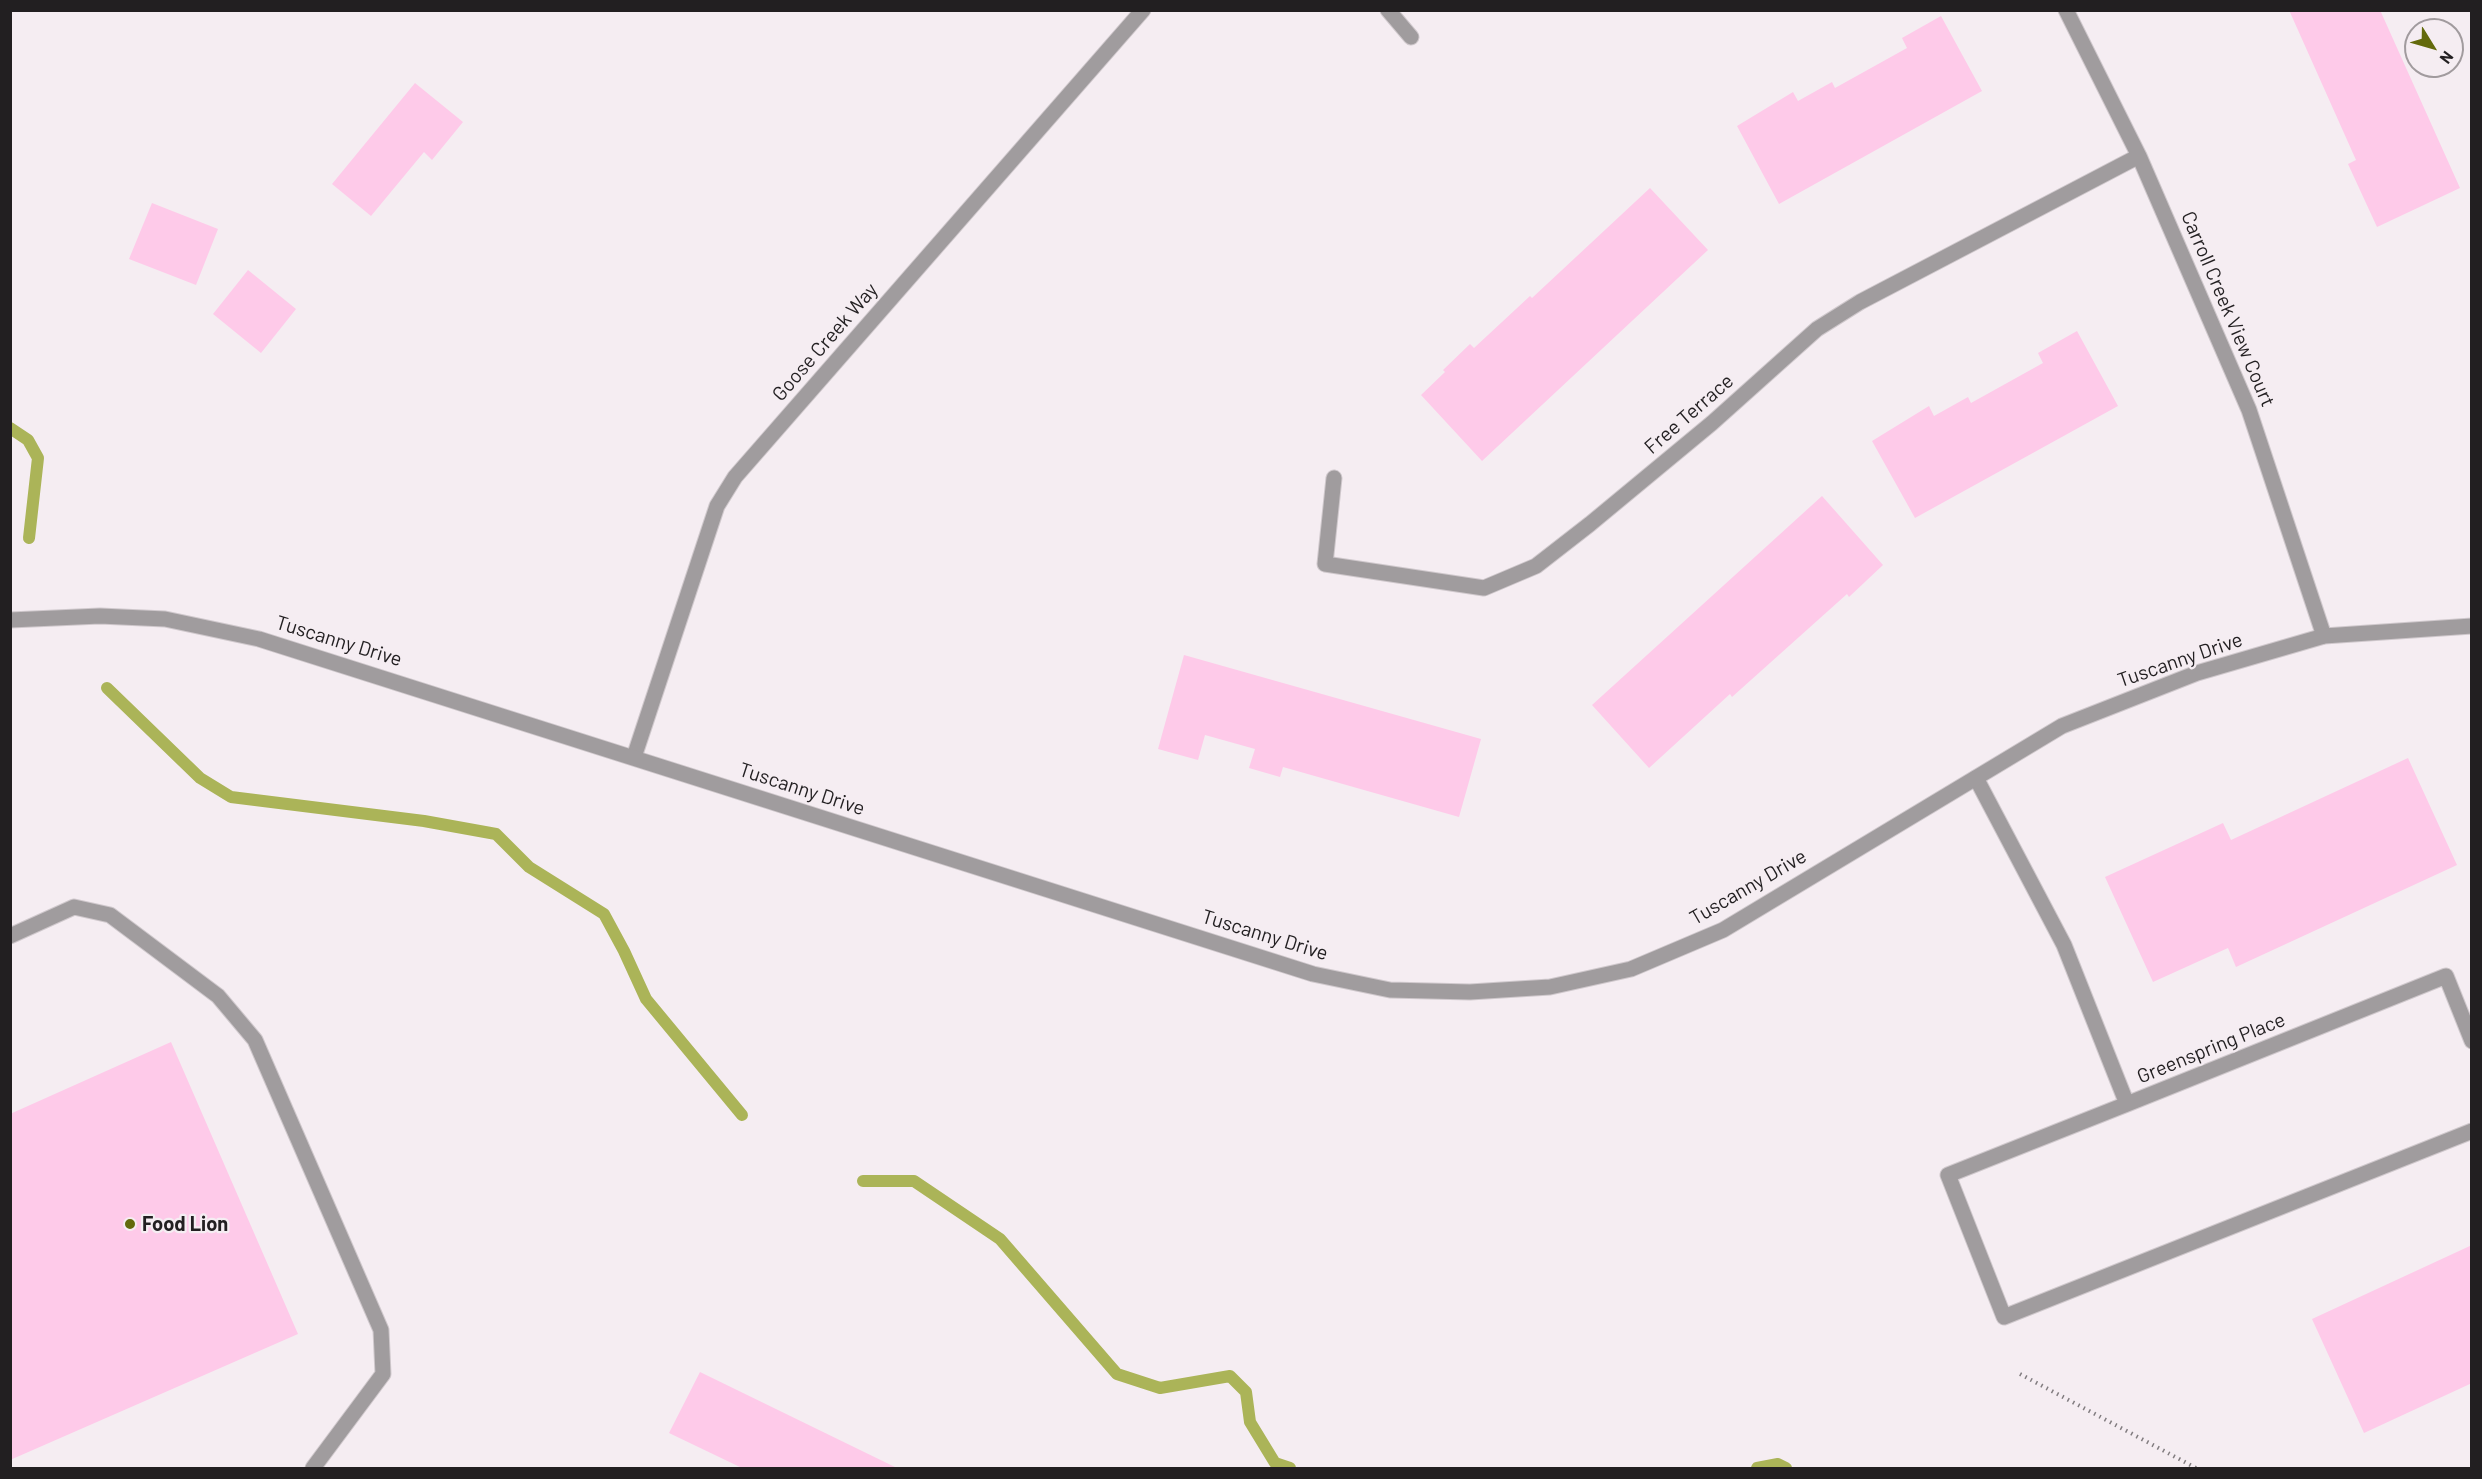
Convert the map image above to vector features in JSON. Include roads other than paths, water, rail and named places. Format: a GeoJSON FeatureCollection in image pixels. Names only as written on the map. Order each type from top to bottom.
{"type":"FeatureCollection","features":[{"type":"Feature","properties":{"kind":"street","name":"Goose Creek Way"},"geometry":{"type":"LineString","coordinates":[[634,757],[717,506],[735,477],[1143,10]]}},
{"type":"Feature","properties":{"kind":"street"},"geometry":{"type":"LineString","coordinates":[[1388,10],[1411,37]]}},
{"type":"Feature","properties":{"kind":"street","name":"Carroll Creek View Court"},"geometry":{"type":"LineString","coordinates":[[2066,10],[2139,156],[2249,410],[2324,636]]}},
{"type":"Feature","properties":{"kind":"street","name":"Free Terrace"},"geometry":{"type":"LineString","coordinates":[[1334,478],[1324,564],[1484,588],[1536,566],[1590,525],[1712,423],[1817,329],[1860,302],[2139,156]]}},
{"type":"Feature","properties":{"kind":"street","name":"Tuscanny Drive"},"geometry":{"type":"LineString","coordinates":[[10,620],[100,616],[165,619],[259,639],[1313,974],[1390,990],[1470,992],[1550,987],[1631,969],[1723,930],[2062,726],[2197,672],[2324,636],[2472,626]]}},
{"type":"Feature","properties":{"kind":"street","name":"Greenspring Place"},"geometry":{"type":"LineString","coordinates":[[1976,777],[2064,945],[2127,1104],[2446,976],[2472,1041]]}},
{"type":"Feature","properties":{"kind":"street"},"geometry":{"type":"LineString","coordinates":[[10,936],[74,907],[110,915],[218,996],[255,1040],[381,1330],[383,1374],[313,1468]]}},
{"type":"Feature","properties":{"kind":"street"},"geometry":{"type":"LineString","coordinates":[[2127,1104],[1948,1176],[2004,1317],[2472,1131]]}},
{"type":"Feature","properties":{"kind":"waterway"},"geometry":{"type":"LineString","coordinates":[[10,428],[28,440],[38,458],[29,538]]}},
{"type":"Feature","properties":{"kind":"waterway"},"geometry":{"type":"LineString","coordinates":[[107,688],[200,778],[231,797],[424,821],[496,834],[529,867],[604,914],[646,999],[742,1115]]}},
{"type":"Feature","properties":{"kind":"waterway"},"geometry":{"type":"LineString","coordinates":[[863,1181],[914,1181],[1000,1239],[1117,1374],[1160,1388],[1230,1376],[1246,1392],[1250,1422],[1275,1463],[1290,1468]]}},
{"type":"Feature","properties":{"kind":"waterway"},"geometry":{"type":"LineString","coordinates":[[1757,1468],[1778,1464],[1786,1468]]}},
{"type":"Feature","properties":{"kind":"place","name":"Food Lion"},"geometry":{"type":"Point","coordinates":[130,1224]}}]}
